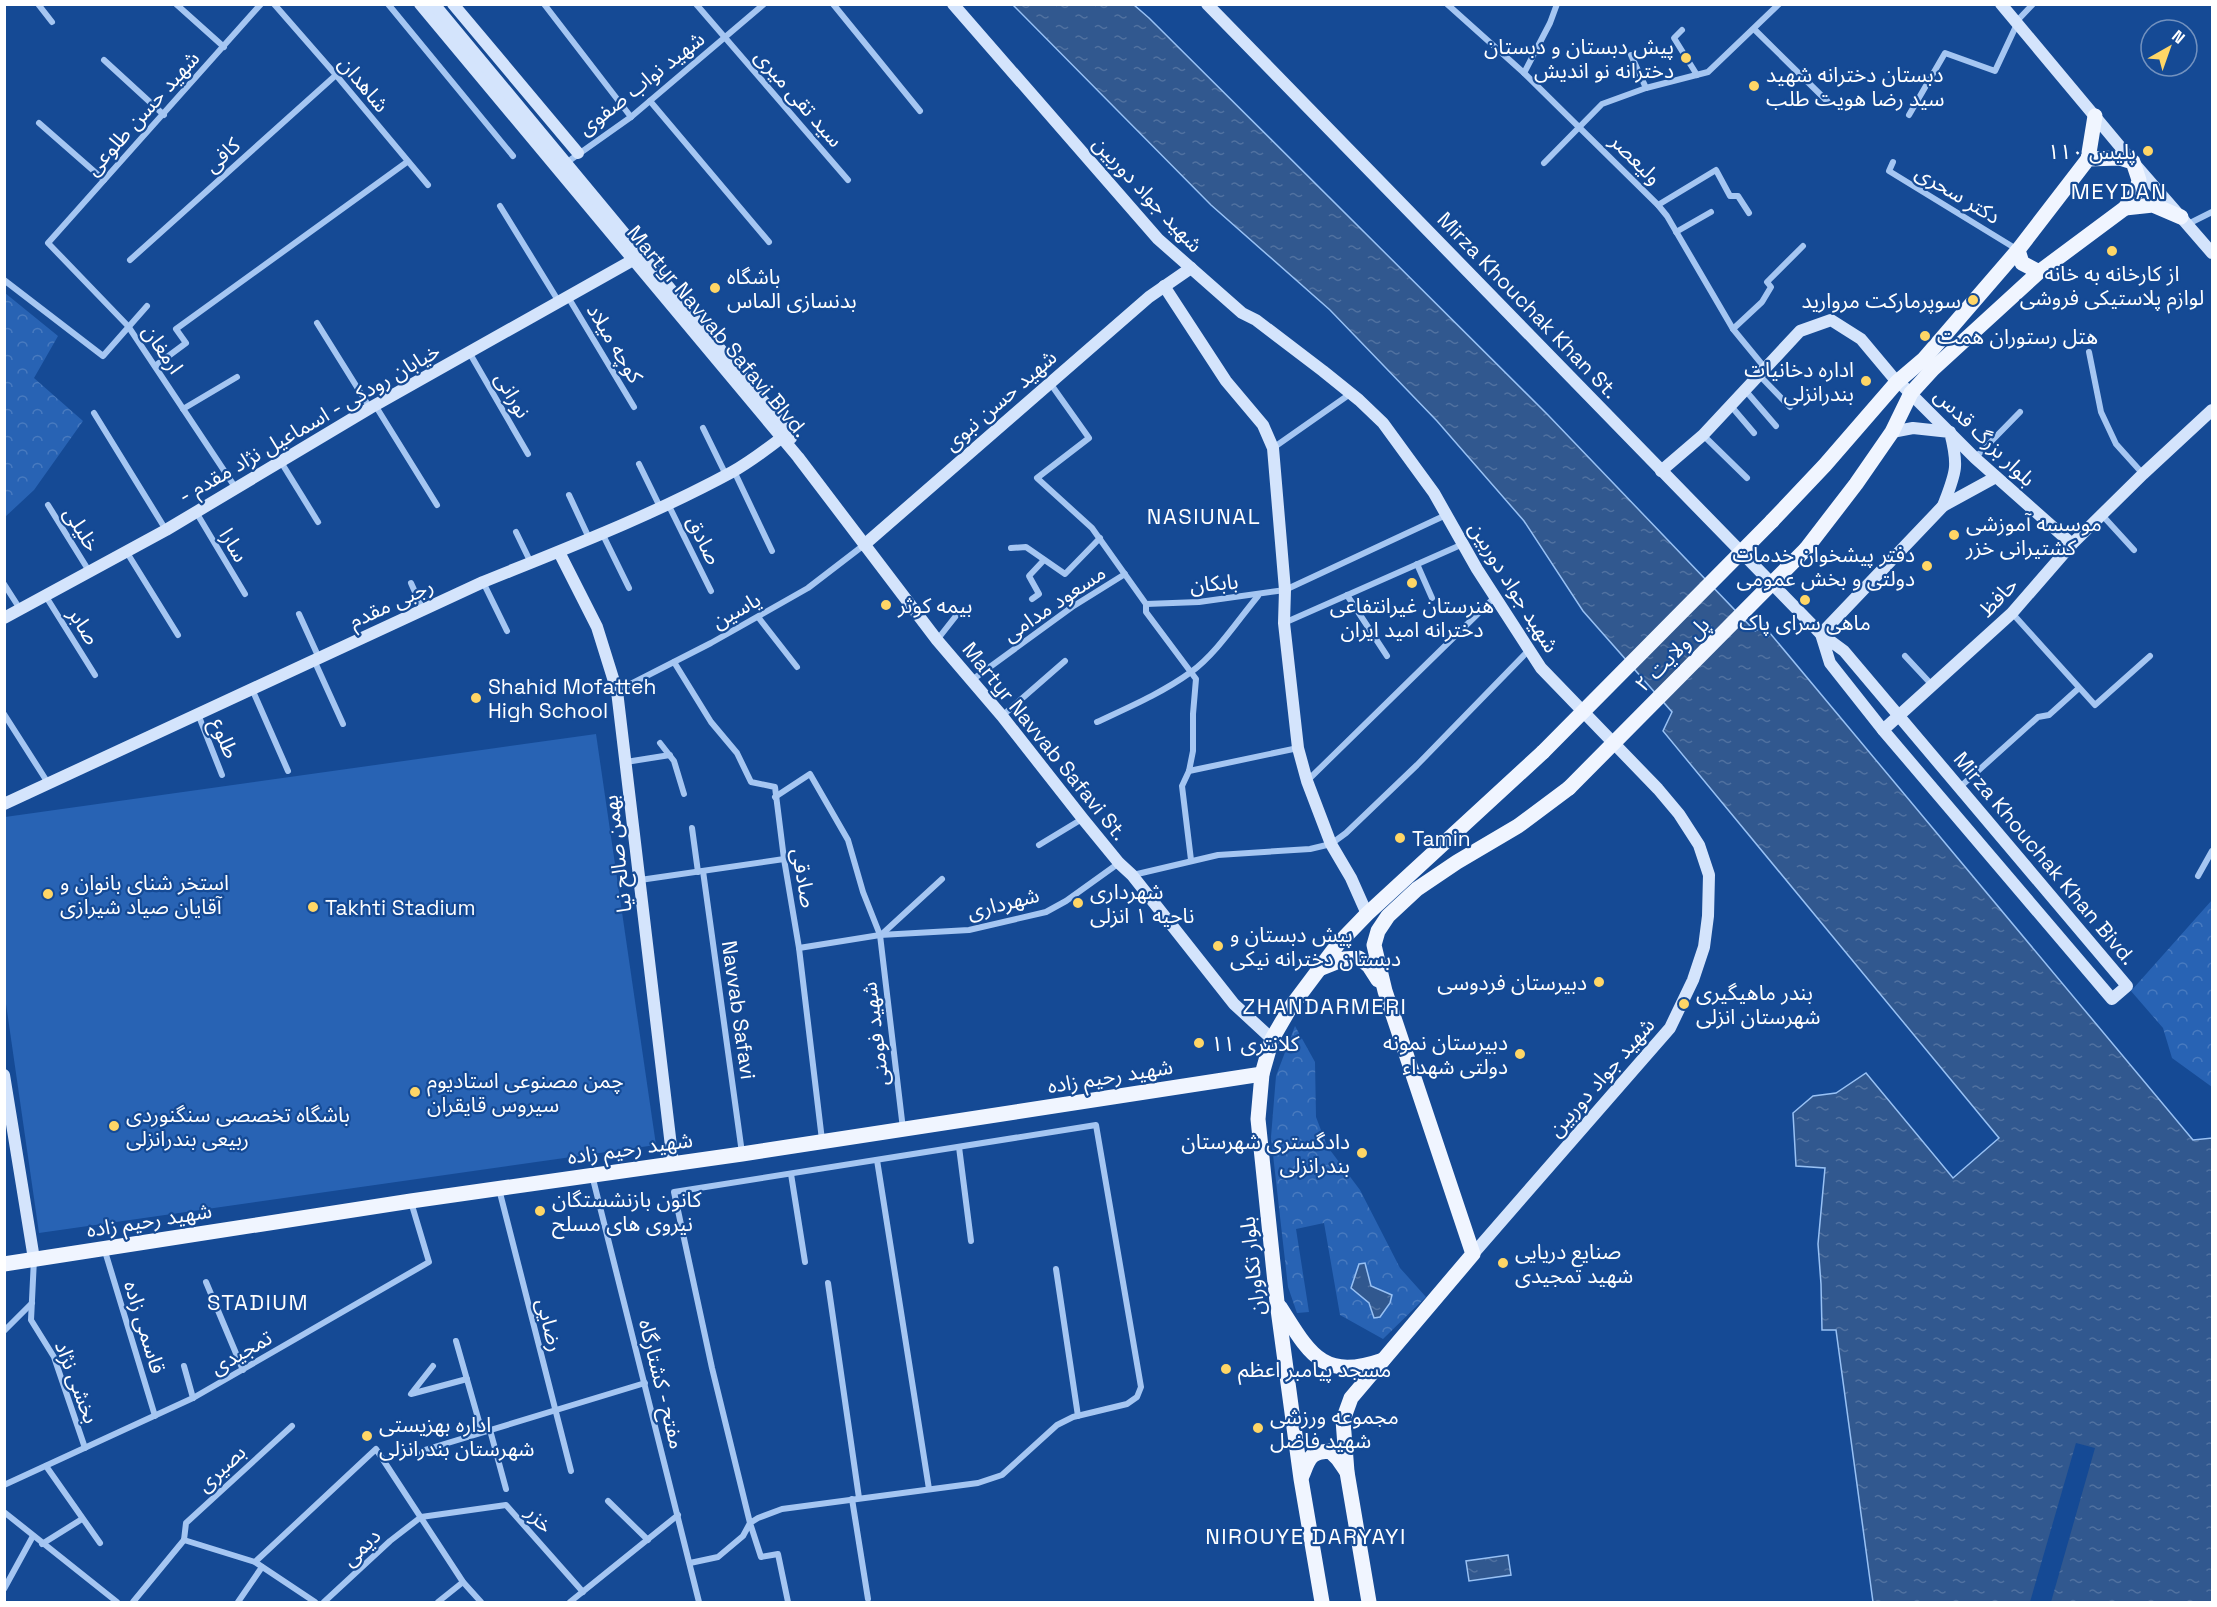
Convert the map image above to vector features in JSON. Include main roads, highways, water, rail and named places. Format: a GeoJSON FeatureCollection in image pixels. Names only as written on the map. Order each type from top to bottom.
{"type":"FeatureCollection","features":[{"type":"Feature","properties":{"kind":"main road"},"geometry":{"type":"LineString","coordinates":[[2095,116],[2088,159],[2120,158],[2133,162],[2139,180],[2136,194],[2125,208]]}},
{"type":"Feature","properties":{"kind":"main road","name":"پل ولایت ۲"},"geometry":{"type":"LineString","coordinates":[[1367,914],[1543,752],[1772,521],[1825,465],[1898,381],[1923,359],[2018,250],[2088,159]]}},
{"type":"Feature","properties":{"kind":"main road"},"geometry":{"type":"LineString","coordinates":[[2125,208],[2153,205],[2184,221]]}},
{"type":"Feature","properties":{"kind":"main road","name":"پل ولایت ۲"},"geometry":{"type":"LineString","coordinates":[[1384,990],[1374,945],[1378,932],[1388,916],[1417,889],[1518,826],[1569,788],[1806,549],[1892,432],[1911,393],[1933,369],[2039,272],[2125,208]]}},
{"type":"Feature","properties":{"kind":"main road"},"geometry":{"type":"LineString","coordinates":[[2018,250],[2022,263],[2039,272]]}},
{"type":"Feature","properties":{"kind":"main road","name":"بلوار تکاوران"},"geometry":{"type":"LineString","coordinates":[[1322,1602],[1301,1479],[1277,1302],[1258,1119],[1262,1074],[1272,1039],[1316,970],[1367,914]]}},
{"type":"Feature","properties":{"kind":"main road"},"geometry":{"type":"LineString","coordinates":[[1316,970],[1344,959],[1359,958],[1369,966],[1384,990],[1473,1254],[1351,1398],[1343,1420],[1347,1472],[1369,1602]]}},
{"type":"Feature","properties":{"kind":"main road","name":"شهید رحیم زاده"},"geometry":{"type":"LineString","coordinates":[[4,1264],[1262,1074]]}},
{"type":"Feature","properties":{"kind":"main road"},"geometry":{"type":"LineString","coordinates":[[1277,1302],[1306,1347],[1324,1362],[1337,1367],[1357,1368],[1383,1360]]}},
{"type":"Feature","properties":{"kind":"main road"},"geometry":{"type":"LineString","coordinates":[[1301,1479],[1310,1457],[1319,1452],[1330,1452],[1347,1472]]}},
{"type":"Feature","properties":{"kind":"water"},"geometry":{"type":"Polygon","coordinates":[[[1013,5],[1134,5],[1149,18],[1548,415],[1755,631],[1764,626],[2193,1140],[2212,1138],[2212,1602],[1873,1602],[1836,1330],[1822,1330],[1818,1244],[1825,1168],[1796,1166],[1793,1113],[1813,1096],[1836,1093],[1866,1073],[1953,1178],[1999,1138],[1663,731],[1672,712],[1583,611],[1524,521],[1437,421],[1330,310],[1211,205],[1013,5]]]}},
{"type":"Feature","properties":{"kind":"water"},"geometry":{"type":"Polygon","coordinates":[[[1365,1263],[1371,1286],[1392,1295],[1390,1303],[1380,1317],[1374,1318],[1369,1303],[1351,1288],[1359,1264],[1365,1263]]]}},
{"type":"Feature","properties":{"kind":"water"},"geometry":{"type":"Polygon","coordinates":[[[1508,1555],[1511,1575],[1469,1581],[1466,1561],[1508,1555]]]}},
{"type":"Feature","properties":{"kind":"place","name":"پیش دبستان و دبستان دخترانه نو اندیش"},"geometry":{"type":"Point","coordinates":[1686,58]}},
{"type":"Feature","properties":{"kind":"place","name":"دبستان دخترانه شهید سید رضا هویت طلب"},"geometry":{"type":"Point","coordinates":[1754,86]}},
{"type":"Feature","properties":{"kind":"place","name":"پلیس ۱۱۰"},"geometry":{"type":"Point","coordinates":[2148,151]}},
{"type":"Feature","properties":{"kind":"place","name":"از کارخانه به خانه لوازم پلاستیکی فروشی"},"geometry":{"type":"Point","coordinates":[2112,251]}},
{"type":"Feature","properties":{"kind":"place","name":"باشگاه بدنسازی الماس"},"geometry":{"type":"Point","coordinates":[715,288]}},
{"type":"Feature","properties":{"kind":"place","name":"سوپرمارکت مروارید"},"geometry":{"type":"Point","coordinates":[1973,300]}},
{"type":"Feature","properties":{"kind":"place","name":"هتل رستوران همت"},"geometry":{"type":"Point","coordinates":[1925,336]}},
{"type":"Feature","properties":{"kind":"place","name":"اداره دخانیات بندرانزلی"},"geometry":{"type":"Point","coordinates":[1866,381]}},
{"type":"Feature","properties":{"kind":"place","name":"موسسه آموزشی کشتیرانی خزر"},"geometry":{"type":"Point","coordinates":[1954,535]}},
{"type":"Feature","properties":{"kind":"place","name":"دفتر پیشخوان خدمات دولتی و بخش عمومی"},"geometry":{"type":"Point","coordinates":[1927,566]}},
{"type":"Feature","properties":{"kind":"place","name":"هنرستان غیرانتفاعی دخترانه امید ایران"},"geometry":{"type":"Point","coordinates":[1412,583]}},
{"type":"Feature","properties":{"kind":"place","name":"ماهی سرای پاک"},"geometry":{"type":"Point","coordinates":[1805,600]}},
{"type":"Feature","properties":{"kind":"place","name":"بیمه کوثر"},"geometry":{"type":"Point","coordinates":[886,605]}},
{"type":"Feature","properties":{"kind":"place","name":"Shahid Mofatteh High School"},"geometry":{"type":"Point","coordinates":[476,698]}},
{"type":"Feature","properties":{"kind":"place","name":"Tamin"},"geometry":{"type":"Point","coordinates":[1400,838]}},
{"type":"Feature","properties":{"kind":"place","name":"استخر شنای بانوان و آقایان صیاد شیرازی"},"geometry":{"type":"Point","coordinates":[48,894]}},
{"type":"Feature","properties":{"kind":"place","name":"شهرداری ناحیه ۱ انزلی"},"geometry":{"type":"Point","coordinates":[1078,903]}},
{"type":"Feature","properties":{"kind":"place","name":"Takhti Stadium"},"geometry":{"type":"Point","coordinates":[313,907]}},
{"type":"Feature","properties":{"kind":"place","name":"پیش دبستان و دبستان دخترانه نیکی"},"geometry":{"type":"Point","coordinates":[1218,946]}},
{"type":"Feature","properties":{"kind":"place","name":"دبیرستان فردوسی"},"geometry":{"type":"Point","coordinates":[1599,982]}},
{"type":"Feature","properties":{"kind":"place","name":"بندر ماهیگیری شهرستان انزلی"},"geometry":{"type":"Point","coordinates":[1684,1004]}},
{"type":"Feature","properties":{"kind":"place","name":"کلانتری ۱۱"},"geometry":{"type":"Point","coordinates":[1199,1043]}},
{"type":"Feature","properties":{"kind":"place","name":"دبیرستان نمونه دولتی شهداء"},"geometry":{"type":"Point","coordinates":[1520,1054]}},
{"type":"Feature","properties":{"kind":"place","name":"چمن مصنوعی استادیوم سیروس قایقران"},"geometry":{"type":"Point","coordinates":[415,1092]}},
{"type":"Feature","properties":{"kind":"place","name":"باشگاه تخصصی سنگنوردی ربیعی بندرانزلی"},"geometry":{"type":"Point","coordinates":[114,1126]}},
{"type":"Feature","properties":{"kind":"place","name":"دادگستری شهرستان بندرانزلی"},"geometry":{"type":"Point","coordinates":[1362,1153]}},
{"type":"Feature","properties":{"kind":"place","name":"کانون بازنشستگان نیروی های مسلح"},"geometry":{"type":"Point","coordinates":[540,1211]}},
{"type":"Feature","properties":{"kind":"place","name":"صنایع دریایی شهید تمجیدی"},"geometry":{"type":"Point","coordinates":[1503,1263]}},
{"type":"Feature","properties":{"kind":"place","name":"مسجد پیامبر اعظم"},"geometry":{"type":"Point","coordinates":[1226,1369]}},
{"type":"Feature","properties":{"kind":"place","name":"مجموعه ورزشی شهید فاضل"},"geometry":{"type":"Point","coordinates":[1258,1428]}},
{"type":"Feature","properties":{"kind":"place","name":"اداره بهزیستی شهرستان بندرانزلی"},"geometry":{"type":"Point","coordinates":[367,1436]}},
{"type":"Feature","properties":{"kind":"district","name":"MEYDAN"},"geometry":{"type":"Point","coordinates":[2119,191]}},
{"type":"Feature","properties":{"kind":"district","name":"NASIUNAL"},"geometry":{"type":"Point","coordinates":[1204,516]}},
{"type":"Feature","properties":{"kind":"district","name":"ZHANDARMERI"},"geometry":{"type":"Point","coordinates":[1325,1006]}},
{"type":"Feature","properties":{"kind":"district","name":"STADIUM"},"geometry":{"type":"Point","coordinates":[258,1302]}},
{"type":"Feature","properties":{"kind":"district","name":"NIROUYE DARYAYI"},"geometry":{"type":"Point","coordinates":[1306,1536]}}]}
